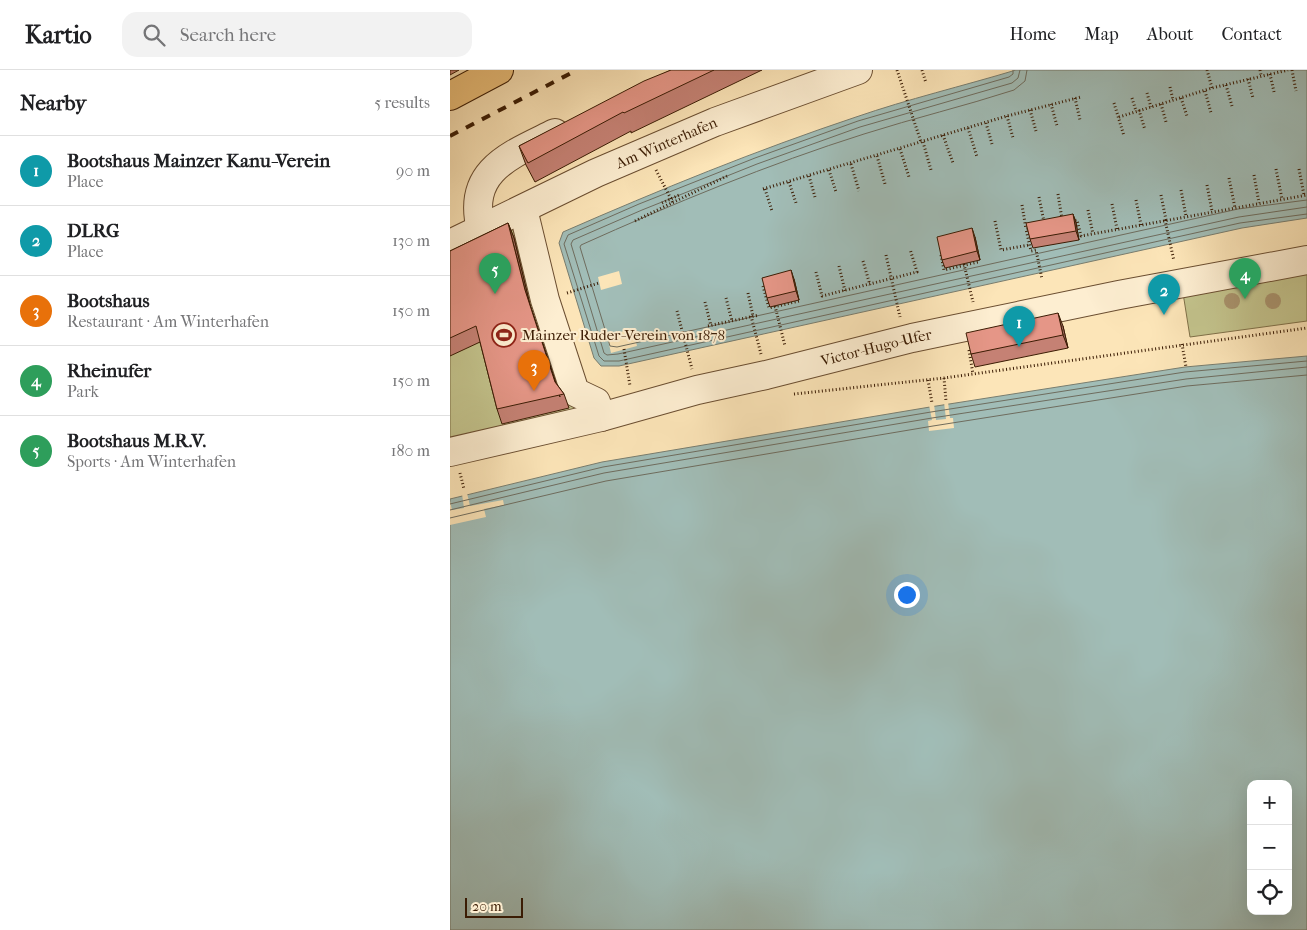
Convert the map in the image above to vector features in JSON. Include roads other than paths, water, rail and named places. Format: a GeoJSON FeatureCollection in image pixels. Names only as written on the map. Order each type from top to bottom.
{"type":"FeatureCollection","features":[{"type":"Feature","properties":{"kind":"main road"},"geometry":{"type":"LineString","coordinates":[[450,96],[499,70]]}},
{"type":"Feature","properties":{"kind":"street","name":"Am Winterhafen"},"geometry":{"type":"LineString","coordinates":[[450,244],[596,173],[714,122],[858,70]]}},
{"type":"Feature","properties":{"kind":"street"},"geometry":{"type":"LineString","coordinates":[[481,229],[477,214],[478,196],[492,171],[504,159],[574,123]]}},
{"type":"Feature","properties":{"kind":"street"},"geometry":{"type":"LineString","coordinates":[[523,209],[545,300],[575,392],[596,402],[600,417]]}},
{"type":"Feature","properties":{"kind":"street","name":"Victor-Hugo-Ufer"},"geometry":{"type":"LineString","coordinates":[[450,452],[600,417],[697,390],[766,375],[912,338],[1119,295],[1307,260]]}},
{"type":"Feature","properties":{"kind":"water"},"geometry":{"type":"Polygon","coordinates":[[[1016,70],[1307,70],[1307,218],[1242,228],[619,366],[601,366],[594,358],[559,243],[563,232],[708,171],[782,143],[895,104],[1016,70]]]}},
{"type":"Feature","properties":{"kind":"water"},"geometry":{"type":"Polygon","coordinates":[[[1307,356],[1307,930],[450,930],[450,499],[602,462],[930,407],[1185,367],[1307,356]]]}},
{"type":"Feature","properties":{"kind":"railway"},"geometry":{"type":"LineString","coordinates":[[450,136],[577,70]]}},
{"type":"Feature","properties":{"kind":"place","name":"Bootshaus M.R.V."},"geometry":{"type":"Point","coordinates":[495,294]}},
{"type":"Feature","properties":{"kind":"place","name":"Rheinufer"},"geometry":{"type":"Point","coordinates":[1245,299]}},
{"type":"Feature","properties":{"kind":"place","name":"DLRG"},"geometry":{"type":"Point","coordinates":[1164,315]}},
{"type":"Feature","properties":{"kind":"place","name":"Mainzer Ruder-Verein von 1878"},"geometry":{"type":"Point","coordinates":[504,335]}},
{"type":"Feature","properties":{"kind":"place","name":"Bootshaus Mainzer Kanu-Verein"},"geometry":{"type":"Point","coordinates":[1019,347]}},
{"type":"Feature","properties":{"kind":"place","name":"Bootshaus"},"geometry":{"type":"Point","coordinates":[534,391]}}]}
